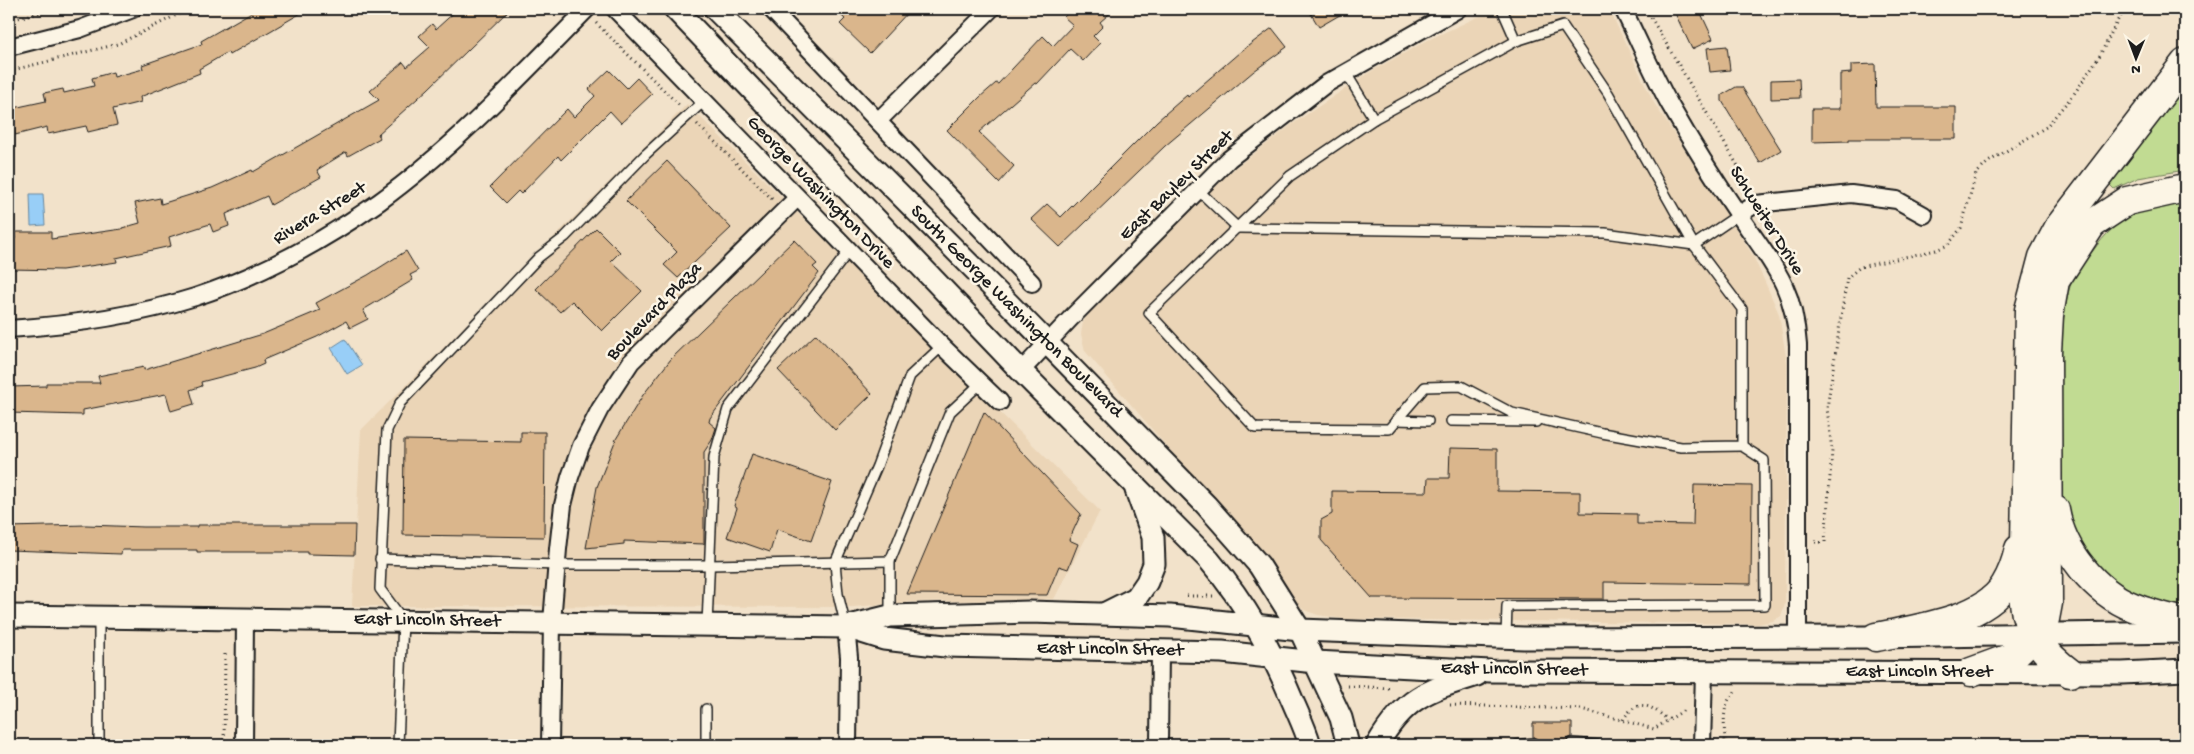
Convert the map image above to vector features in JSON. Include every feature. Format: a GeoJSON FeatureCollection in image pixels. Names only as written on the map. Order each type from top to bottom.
{"type":"FeatureCollection","features":[{"type":"Feature","properties":{"kind":"highway"},"geometry":{"type":"LineString","coordinates":[[2070,673],[2049,657],[2026,620],[2024,603],[2027,518],[2027,346],[2029,310],[2043,257],[2059,227],[2185,63]]}},
{"type":"Feature","properties":{"kind":"highway"},"geometry":{"type":"LineString","coordinates":[[1971,672],[2012,656],[2035,635],[2045,620],[2048,603],[2049,315],[2056,281],[2092,224],[2127,201],[2185,188]]}},
{"type":"Feature","properties":{"kind":"highway"},"geometry":{"type":"LineString","coordinates":[[2047,468],[2056,516],[2066,546],[2102,589],[2131,606],[2185,622]]}},
{"type":"Feature","properties":{"kind":"highway"},"geometry":{"type":"LineString","coordinates":[[1876,637],[1965,616],[1988,602],[2004,586],[2015,565],[2027,518]]}},
{"type":"Feature","properties":{"kind":"street"},"geometry":{"type":"LineString","coordinates":[[9,47],[80,30],[134,9]]}},
{"type":"Feature","properties":{"kind":"street","name":"George Washington Drive"},"geometry":{"type":"LineString","coordinates":[[615,9],[797,198],[942,346],[1000,402]]}},
{"type":"Feature","properties":{"kind":"street","name":"South George Washington Boulevard"},"geometry":{"type":"LineString","coordinates":[[675,9],[1022,371],[1209,560],[1231,586],[1257,624],[1274,658],[1310,745]]}},
{"type":"Feature","properties":{"kind":"street","name":"South George Washington Boulevard"},"geometry":{"type":"LineString","coordinates":[[715,9],[1206,505],[1259,565],[1300,630],[1341,718],[1348,745]]}},
{"type":"Feature","properties":{"kind":"street"},"geometry":{"type":"LineString","coordinates":[[771,9],[1032,283]]}},
{"type":"Feature","properties":{"kind":"street"},"geometry":{"type":"LineString","coordinates":[[878,121],[991,9]]}},
{"type":"Feature","properties":{"kind":"street","name":"East Bayley Street"},"geometry":{"type":"LineString","coordinates":[[1022,371],[1047,343],[1229,159],[1326,84],[1458,9]]}},
{"type":"Feature","properties":{"kind":"street","name":"Schweiter Drive"},"geometry":{"type":"LineString","coordinates":[[1623,9],[1670,105],[1738,215],[1774,265],[1790,298],[1796,323],[1798,637]]}},
{"type":"Feature","properties":{"kind":"street","name":"Rivera Street"},"geometry":{"type":"LineString","coordinates":[[9,329],[55,326],[125,315],[195,297],[283,260],[338,229],[373,206],[421,168],[465,130],[585,10]]}},
{"type":"Feature","properties":{"kind":"street"},"geometry":{"type":"LineString","coordinates":[[1738,215],[1756,204],[1851,194],[1897,200],[1924,215]]}},
{"type":"Feature","properties":{"kind":"street","name":"Boulevard Plaza"},"geometry":{"type":"LineString","coordinates":[[550,745],[552,622],[563,505],[581,446],[617,382],[631,362],[797,198]]}},
{"type":"Feature","properties":{"kind":"street"},"geometry":{"type":"LineString","coordinates":[[1103,614],[1136,598],[1147,582],[1154,564],[1153,537],[1134,485]]}},
{"type":"Feature","properties":{"kind":"street","name":"East Lincoln Street"},"geometry":{"type":"LineString","coordinates":[[9,616],[846,627],[890,616],[1029,612],[1170,616],[1300,630],[1506,637],[1876,637],[2185,632]]}},
{"type":"Feature","properties":{"kind":"street"},"geometry":{"type":"LineString","coordinates":[[244,745],[245,618]]}},
{"type":"Feature","properties":{"kind":"street"},"geometry":{"type":"LineString","coordinates":[[846,627],[849,657],[848,745]]}},
{"type":"Feature","properties":{"kind":"street","name":"East Lincoln Street"},"geometry":{"type":"LineString","coordinates":[[846,627],[884,639],[945,646],[1222,652],[1315,662],[1490,671],[2070,673],[2183,681]]}},
{"type":"Feature","properties":{"kind":"street"},"geometry":{"type":"LineString","coordinates":[[1159,745],[1160,651]]}},
{"type":"Feature","properties":{"kind":"street"},"geometry":{"type":"LineString","coordinates":[[1377,745],[1385,730],[1404,707],[1425,692],[1490,671]]}},
{"type":"Feature","properties":{"kind":"street"},"geometry":{"type":"LineString","coordinates":[[1702,745],[1704,672]]}},
{"type":"Feature","properties":{"kind":"lane"},"geometry":{"type":"LineString","coordinates":[[1502,9],[1516,42]]}},
{"type":"Feature","properties":{"kind":"lane"},"geometry":{"type":"LineString","coordinates":[[1506,637],[1507,606],[1765,605],[1764,460],[1742,446],[1681,447],[1512,413],[1461,386],[1425,387],[1389,429],[1255,428],[1149,313],[1290,176],[1374,118],[1516,42],[1563,26],[1608,93],[1694,245],[1742,310],[1742,446]]}},
{"type":"Feature","properties":{"kind":"lane"},"geometry":{"type":"LineString","coordinates":[[1346,73],[1374,118]]}},
{"type":"Feature","properties":{"kind":"lane"},"geometry":{"type":"LineString","coordinates":[[398,745],[403,620],[380,588],[380,559],[387,430],[400,402],[539,257],[564,237],[646,154],[703,102]]}},
{"type":"Feature","properties":{"kind":"lane"},"geometry":{"type":"LineString","coordinates":[[1198,190],[1238,228],[1605,234],[1694,245],[1738,215]]}},
{"type":"Feature","properties":{"kind":"lane"},"geometry":{"type":"LineString","coordinates":[[707,625],[714,457],[728,409],[849,251]]}},
{"type":"Feature","properties":{"kind":"lane"},"geometry":{"type":"LineString","coordinates":[[846,627],[838,594],[835,563],[877,466],[910,376],[942,346]]}},
{"type":"Feature","properties":{"kind":"lane"},"geometry":{"type":"LineString","coordinates":[[890,616],[890,561],[950,412],[980,383]]}},
{"type":"Feature","properties":{"kind":"lane"},"geometry":{"type":"LineString","coordinates":[[1396,420],[1428,421]]}},
{"type":"Feature","properties":{"kind":"lane"},"geometry":{"type":"LineString","coordinates":[[1450,421],[1554,422]]}},
{"type":"Feature","properties":{"kind":"lane"},"geometry":{"type":"LineString","coordinates":[[380,559],[557,565],[710,565],[890,561]]}},
{"type":"Feature","properties":{"kind":"lane"},"geometry":{"type":"LineString","coordinates":[[99,617],[99,745]]}},
{"type":"Feature","properties":{"kind":"lane"},"geometry":{"type":"LineString","coordinates":[[706,709],[706,745]]}},
{"type":"Feature","properties":{"kind":"lane"},"geometry":{"type":"LineString","coordinates":[[1517,745],[1533,743]]}},
{"type":"Feature","properties":{"kind":"lane"},"geometry":{"type":"LineString","coordinates":[[1572,743],[1596,745]]}},
{"type":"Feature","properties":{"kind":"path"},"geometry":{"type":"LineString","coordinates":[[9,20],[57,9]]}},
{"type":"Feature","properties":{"kind":"path"},"geometry":{"type":"LineString","coordinates":[[9,71],[118,44],[189,9]]}},
{"type":"Feature","properties":{"kind":"path"},"geometry":{"type":"LineString","coordinates":[[1646,9],[1749,185]]}},
{"type":"Feature","properties":{"kind":"path"},"geometry":{"type":"LineString","coordinates":[[1798,542],[1825,542],[1832,451],[1826,408],[1847,278],[1860,267],[1936,250],[1948,245],[1961,228],[1976,174],[1988,162],[2046,127],[2100,55],[2118,20],[2126,9]]}},
{"type":"Feature","properties":{"kind":"path"},"geometry":{"type":"LineString","coordinates":[[585,10],[784,211]]}},
{"type":"Feature","properties":{"kind":"path"},"geometry":{"type":"LineString","coordinates":[[224,745],[225,652]]}},
{"type":"Feature","properties":{"kind":"path"},"geometry":{"type":"LineString","coordinates":[[2180,745],[2183,681]]}},
{"type":"Feature","properties":{"kind":"path"},"geometry":{"type":"LineString","coordinates":[[1340,686],[1390,688]]}},
{"type":"Feature","properties":{"kind":"path"},"geometry":{"type":"LineString","coordinates":[[1444,705],[1581,709],[1654,729],[1690,706]]}},
{"type":"Feature","properties":{"kind":"path"},"geometry":{"type":"LineString","coordinates":[[1623,720],[1629,710],[1636,706],[1653,707],[1668,720]]}},
{"type":"Feature","properties":{"kind":"path"},"geometry":{"type":"LineString","coordinates":[[1725,708],[1725,745]]}},
{"type":"Feature","properties":{"kind":"shaded area"},"geometry":{"type":"Polygon","coordinates":[[[1495,9],[1609,9],[1654,103],[1752,254],[1765,282],[1779,314],[1787,363],[1785,604],[1781,616],[1773,621],[1758,624],[1345,619],[1318,615],[1304,610],[1288,595],[1277,575],[1085,351],[1081,334],[1083,322],[1091,310],[1225,176],[1294,123],[1370,72],[1428,40],[1495,9]]]}},
{"type":"Feature","properties":{"kind":"shaded area"},"geometry":{"type":"Polygon","coordinates":[[[687,104],[1100,511],[1054,599],[911,602],[853,607],[352,606],[361,430],[687,104]]]}},
{"type":"Feature","properties":{"kind":"green space"},"geometry":{"type":"Polygon","coordinates":[[[2185,85],[2185,170],[2138,178],[2114,189],[2109,184],[2185,85]]]}},
{"type":"Feature","properties":{"kind":"green space"},"geometry":{"type":"Polygon","coordinates":[[[2185,202],[2185,610],[2129,598],[2095,569],[2063,515],[2059,464],[2062,446],[2063,322],[2071,283],[2080,267],[2102,239],[2122,221],[2144,210],[2185,202]]]}},
{"type":"Feature","properties":{"kind":"water"},"geometry":{"type":"Polygon","coordinates":[[[30,194],[43,194],[45,225],[31,226],[30,194]]]}},
{"type":"Feature","properties":{"kind":"water"},"geometry":{"type":"Polygon","coordinates":[[[345,339],[362,365],[347,374],[331,348],[345,339]]]}},
{"type":"Feature","properties":{"kind":"building"},"geometry":{"type":"Polygon","coordinates":[[[257,9],[308,9],[229,55],[228,52],[199,69],[200,73],[140,97],[141,102],[113,109],[117,125],[88,132],[86,126],[48,134],[47,127],[15,135],[9,109],[46,101],[44,93],[63,89],[64,93],[94,86],[92,78],[113,72],[114,77],[143,69],[142,65],[202,44],[201,41],[257,9]]]}},
{"type":"Feature","properties":{"kind":"building"},"geometry":{"type":"Polygon","coordinates":[[[458,9],[510,9],[428,89],[378,134],[380,138],[348,156],[346,152],[317,170],[321,177],[271,205],[267,196],[226,214],[229,226],[213,232],[210,224],[169,237],[171,246],[116,258],[117,262],[62,270],[9,269],[9,238],[16,238],[16,232],[51,232],[51,239],[122,229],[140,223],[135,203],[160,198],[161,204],[212,188],[252,170],[253,172],[379,100],[370,91],[403,62],[407,67],[430,47],[419,36],[432,24],[436,29],[458,9]]]}},
{"type":"Feature","properties":{"kind":"building"},"geometry":{"type":"Polygon","coordinates":[[[834,9],[911,9],[870,53],[840,24],[845,19],[834,9]]]}},
{"type":"Feature","properties":{"kind":"building"},"geometry":{"type":"Polygon","coordinates":[[[1072,9],[1115,9],[1100,22],[1103,26],[1093,36],[1100,43],[1083,61],[1070,49],[1037,84],[1035,83],[979,132],[1014,166],[999,183],[947,130],[980,97],[996,83],[998,84],[1043,36],[1053,46],[1073,25],[1064,17],[1072,9]]]}},
{"type":"Feature","properties":{"kind":"building"},"geometry":{"type":"Polygon","coordinates":[[[1308,9],[1350,9],[1319,27],[1308,9]]]}},
{"type":"Feature","properties":{"kind":"building"},"geometry":{"type":"Polygon","coordinates":[[[1673,9],[1699,9],[1713,39],[1692,49],[1673,9]]]}},
{"type":"Feature","properties":{"kind":"building"},"geometry":{"type":"Polygon","coordinates":[[[1272,28],[1287,47],[1254,71],[1165,146],[1060,247],[1031,219],[1047,204],[1061,217],[1157,121],[1272,28]]]}},
{"type":"Feature","properties":{"kind":"building"},"geometry":{"type":"Polygon","coordinates":[[[1727,46],[1730,70],[1710,72],[1707,48],[1727,46]]]}},
{"type":"Feature","properties":{"kind":"building"},"geometry":{"type":"Polygon","coordinates":[[[1875,64],[1876,107],[1956,107],[1956,139],[1849,139],[1849,141],[1812,142],[1812,109],[1840,109],[1840,74],[1851,73],[1851,65],[1875,64]]]}},
{"type":"Feature","properties":{"kind":"building"},"geometry":{"type":"Polygon","coordinates":[[[609,70],[627,88],[637,78],[652,94],[621,123],[610,111],[561,160],[558,156],[521,194],[518,191],[506,203],[490,187],[567,109],[574,117],[595,96],[589,89],[609,70]]]}},
{"type":"Feature","properties":{"kind":"building"},"geometry":{"type":"Polygon","coordinates":[[[1799,79],[1800,98],[1771,99],[1771,80],[1799,79]]]}},
{"type":"Feature","properties":{"kind":"building"},"geometry":{"type":"Polygon","coordinates":[[[1736,87],[1742,87],[1781,150],[1760,163],[1722,101],[1722,95],[1736,87]]]}},
{"type":"Feature","properties":{"kind":"building"},"geometry":{"type":"Polygon","coordinates":[[[667,161],[731,228],[678,278],[664,265],[677,252],[626,201],[667,161]]]}},
{"type":"Feature","properties":{"kind":"building"},"geometry":{"type":"Polygon","coordinates":[[[596,228],[620,252],[611,261],[642,291],[602,331],[572,301],[560,312],[536,289],[596,228]]]}},
{"type":"Feature","properties":{"kind":"building"},"geometry":{"type":"Polygon","coordinates":[[[794,240],[817,264],[813,267],[819,273],[710,418],[709,422],[716,428],[712,440],[704,452],[704,544],[624,541],[624,544],[586,548],[597,487],[616,439],[643,395],[671,359],[794,240]]]}},
{"type":"Feature","properties":{"kind":"building"},"geometry":{"type":"Polygon","coordinates":[[[406,251],[418,271],[410,275],[413,280],[363,310],[368,319],[350,328],[346,321],[317,337],[263,360],[264,364],[255,368],[201,382],[202,386],[190,390],[194,404],[171,411],[166,394],[83,410],[83,415],[9,413],[9,387],[46,386],[46,383],[100,383],[98,376],[144,367],[144,370],[263,334],[320,310],[316,303],[368,275],[406,251]]]}},
{"type":"Feature","properties":{"kind":"building"},"geometry":{"type":"Polygon","coordinates":[[[816,334],[872,394],[835,430],[778,370],[816,334]]]}},
{"type":"Feature","properties":{"kind":"building"},"geometry":{"type":"Polygon","coordinates":[[[984,412],[1081,514],[1069,540],[1078,544],[1068,569],[1059,566],[1047,595],[907,594],[984,412]]]}},
{"type":"Feature","properties":{"kind":"building"},"geometry":{"type":"Polygon","coordinates":[[[521,432],[545,432],[544,537],[403,535],[404,440],[521,442],[521,432]]]}},
{"type":"Feature","properties":{"kind":"building"},"geometry":{"type":"Polygon","coordinates":[[[1450,448],[1497,449],[1497,491],[1580,492],[1580,513],[1637,514],[1637,524],[1693,525],[1694,485],[1752,486],[1751,584],[1604,582],[1604,599],[1372,598],[1321,540],[1321,520],[1332,514],[1332,491],[1427,492],[1428,478],[1449,478],[1450,448]]]}},
{"type":"Feature","properties":{"kind":"building"},"geometry":{"type":"Polygon","coordinates":[[[752,454],[832,482],[811,541],[777,529],[770,552],[727,537],[737,508],[734,506],[752,454]]]}},
{"type":"Feature","properties":{"kind":"building"},"geometry":{"type":"Polygon","coordinates":[[[86,525],[197,527],[197,525],[355,525],[354,555],[307,554],[307,552],[197,552],[197,550],[122,550],[121,554],[9,550],[9,527],[86,525]]]}},
{"type":"Feature","properties":{"kind":"building"},"geometry":{"type":"Polygon","coordinates":[[[1533,723],[1572,723],[1572,737],[1567,739],[1566,745],[1539,745],[1538,740],[1533,737],[1533,723]]]}}]}
